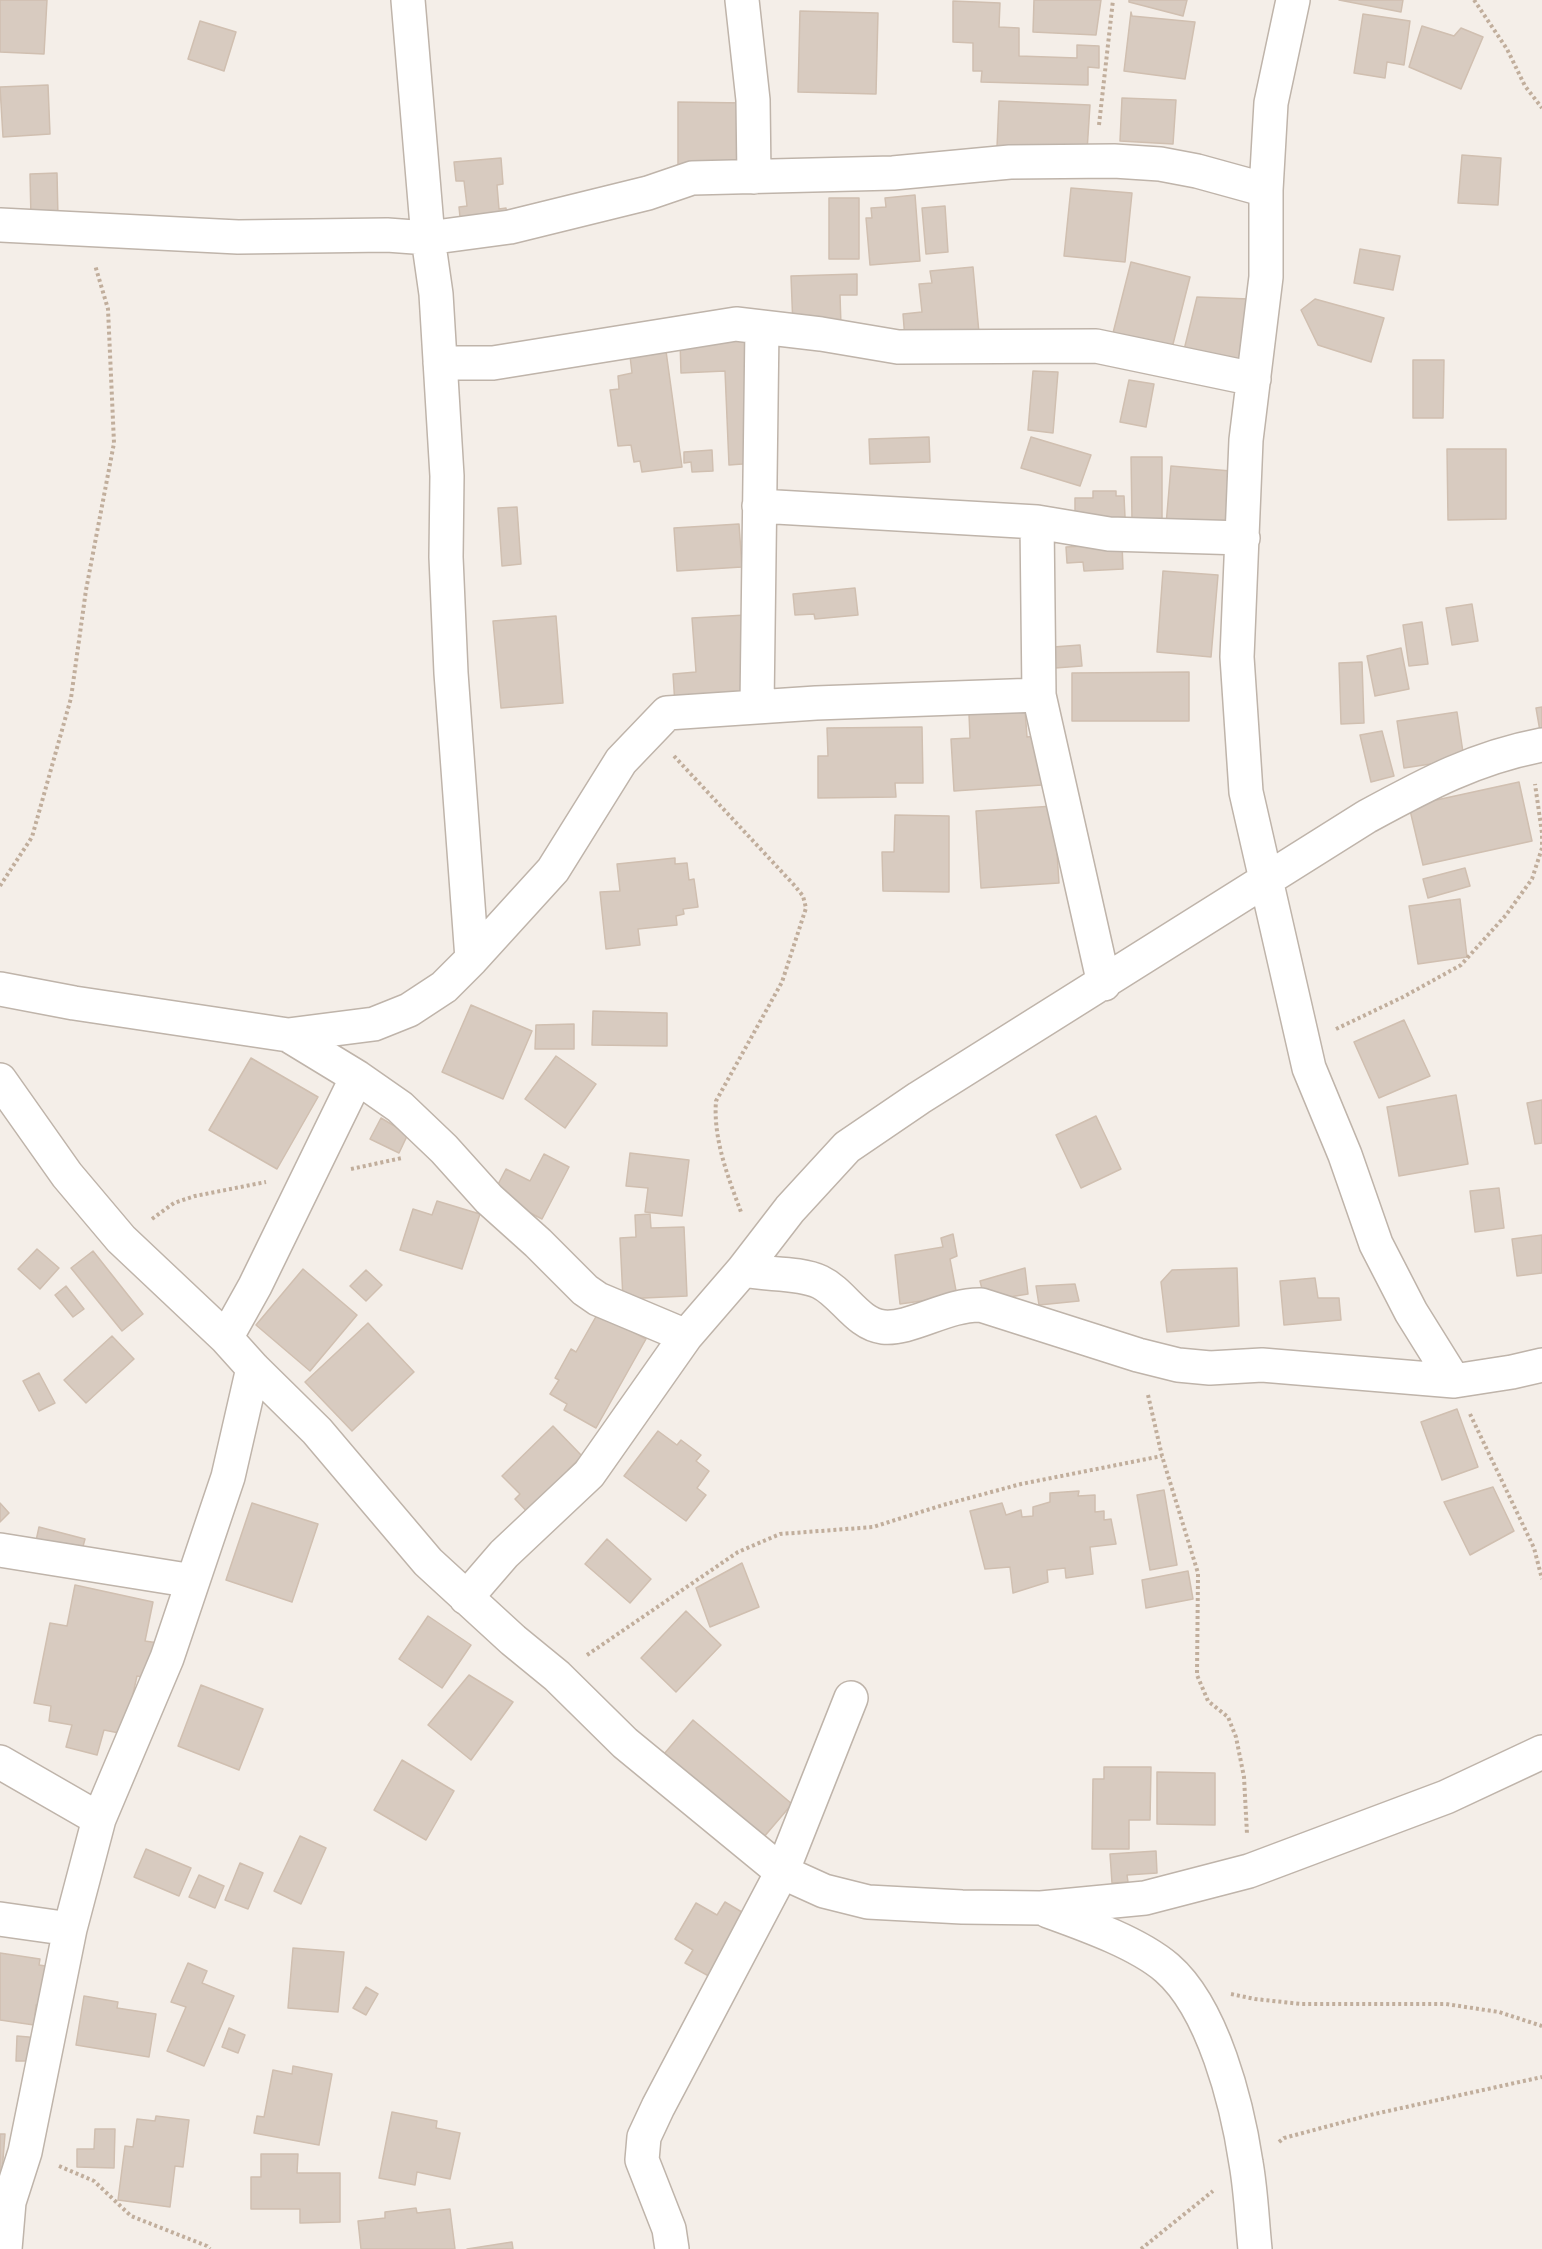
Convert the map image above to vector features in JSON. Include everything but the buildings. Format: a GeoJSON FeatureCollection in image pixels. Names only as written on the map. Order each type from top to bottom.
{"type":"FeatureCollection","features":[{"type":"Feature","properties":{"kind":"street"},"geometry":{"type":"LineString","coordinates":[[408,0],[428,238],[436,294],[447,476],[446,556],[451,673],[472,959]]}},
{"type":"Feature","properties":{"kind":"street"},"geometry":{"type":"LineString","coordinates":[[742,0],[753,100],[754,177]]}},
{"type":"Feature","properties":{"kind":"street"},"geometry":{"type":"LineString","coordinates":[[1293,0],[1271,103],[1266,190],[1266,277],[1246,440],[1237,657],[1246,792],[1309,1068],[1345,1155],[1376,1244],[1411,1312],[1454,1381]]}},
{"type":"Feature","properties":{"kind":"street"},"geometry":{"type":"LineString","coordinates":[[0,225],[238,237],[387,235],[428,238],[510,227],[648,193],[692,178],[893,173],[1010,162],[1095,161],[1160,164],[1197,171],[1266,190]]}},
{"type":"Feature","properties":{"kind":"street"},"geometry":{"type":"LineString","coordinates":[[440,363],[493,363],[736,324],[821,334],[898,347],[1096,346],[1254,379]]}},
{"type":"Feature","properties":{"kind":"street"},"geometry":{"type":"LineString","coordinates":[[757,706],[762,327]]}},
{"type":"Feature","properties":{"kind":"street"},"geometry":{"type":"LineString","coordinates":[[759,506],[1037,522],[1108,534],[1242,538]]}},
{"type":"Feature","properties":{"kind":"street"},"geometry":{"type":"LineString","coordinates":[[1037,522],[1039,695],[1104,984]]}},
{"type":"Feature","properties":{"kind":"street"},"geometry":{"type":"LineString","coordinates":[[0,989],[74,1003],[288,1035],[374,1024],[410,1010],[444,987],[472,959],[553,870],[621,761],[663,715],[672,712],[757,706],[1039,695]]}},
{"type":"Feature","properties":{"kind":"street"},"geometry":{"type":"LineString","coordinates":[[466,1598],[504,1554],[589,1474],[686,1336],[790,1209],[848,1147],[919,1098],[1104,984],[1366,817],[1436,778],[1472,763],[1536,746]]}},
{"type":"Feature","properties":{"kind":"street"},"geometry":{"type":"LineString","coordinates":[[288,1035],[357,1077],[400,1107],[444,1149],[489,1199],[585,1290],[598,1299],[686,1336]]}},
{"type":"Feature","properties":{"kind":"street"},"geometry":{"type":"LineString","coordinates":[[226,1338],[255,1286],[357,1077]]}},
{"type":"Feature","properties":{"kind":"street"},"geometry":{"type":"LineString","coordinates":[[0,1080],[67,1175],[121,1239],[226,1338],[317,1431],[428,1562],[466,1598],[557,1676],[625,1743],[782,1872],[824,1891],[868,1902],[962,1907],[1041,1908],[1145,1898],[1249,1871],[1446,1797],[1542,1752]]}},
{"type":"Feature","properties":{"kind":"street"},"geometry":{"type":"LineString","coordinates":[[749,1261],[817,1280],[836,1292],[865,1320],[877,1326],[895,1327],[950,1309],[981,1305],[1138,1355],[1178,1365],[1210,1368],[1262,1365],[1454,1381],[1542,1365]]}},
{"type":"Feature","properties":{"kind":"street"},"geometry":{"type":"LineString","coordinates":[[5,2249],[9,2202],[25,2152],[70,1929],[99,1819],[167,1658],[228,1477],[253,1368]]}},
{"type":"Feature","properties":{"kind":"street"},"geometry":{"type":"LineString","coordinates":[[0,1550],[193,1581]]}},
{"type":"Feature","properties":{"kind":"street"},"geometry":{"type":"LineString","coordinates":[[672,2249],[669,2229],[642,2160],[644,2137],[657,2107],[782,1872],[851,1698]]}},
{"type":"Feature","properties":{"kind":"street"},"geometry":{"type":"LineString","coordinates":[[0,1762],[99,1819]]}},
{"type":"Feature","properties":{"kind":"street"},"geometry":{"type":"LineString","coordinates":[[1041,1908],[1088,1926],[1138,1950],[1165,1966],[1183,1984],[1209,2030],[1228,2082],[1246,2163],[1255,2249]]}},
{"type":"Feature","properties":{"kind":"street"},"geometry":{"type":"LineString","coordinates":[[0,1919],[70,1929]]}},
{"type":"Feature","properties":{"kind":"path"},"geometry":{"type":"LineString","coordinates":[[1095,161],[1113,0]]}},
{"type":"Feature","properties":{"kind":"path"},"geometry":{"type":"LineString","coordinates":[[1474,0],[1507,49],[1525,86],[1542,108]]}},
{"type":"Feature","properties":{"kind":"path"},"geometry":{"type":"LineString","coordinates":[[0,886],[32,837],[71,698],[86,590],[114,443],[108,309],[84,230]]}},
{"type":"Feature","properties":{"kind":"path"},"geometry":{"type":"LineString","coordinates":[[650,730],[795,886],[803,896],[806,908],[782,982],[716,1101],[715,1116],[724,1164],[749,1261]]}},
{"type":"Feature","properties":{"kind":"path"},"geometry":{"type":"LineString","coordinates":[[1304,1048],[1346,1023],[1403,997],[1461,965],[1506,915],[1532,879],[1542,848],[1536,746]]}},
{"type":"Feature","properties":{"kind":"path"},"geometry":{"type":"LineString","coordinates":[[121,1239],[174,1203],[214,1192],[308,1177],[444,1149]]}},
{"type":"Feature","properties":{"kind":"path"},"geometry":{"type":"LineString","coordinates":[[1138,1355],[1162,1456],[1198,1572],[1197,1675],[1208,1701],[1228,1717],[1236,1737],[1244,1777],[1249,1871]]}},
{"type":"Feature","properties":{"kind":"path"},"geometry":{"type":"LineString","coordinates":[[1454,1381],[1534,1548],[1542,1579]]}},
{"type":"Feature","properties":{"kind":"path"},"geometry":{"type":"LineString","coordinates":[[557,1676],[738,1552],[780,1534],[873,1527],[1021,1484],[1162,1456]]}},
{"type":"Feature","properties":{"kind":"path"},"geometry":{"type":"LineString","coordinates":[[1183,1984],[1255,1999],[1301,2004],[1446,2004],[1498,2012],[1542,2026]]}},
{"type":"Feature","properties":{"kind":"path"},"geometry":{"type":"LineString","coordinates":[[1142,2249],[1180,2220],[1246,2163],[1284,2138],[1370,2115],[1542,2078]]}},
{"type":"Feature","properties":{"kind":"path"},"geometry":{"type":"LineString","coordinates":[[25,2152],[94,2181],[131,2216],[210,2249]]}}]}
